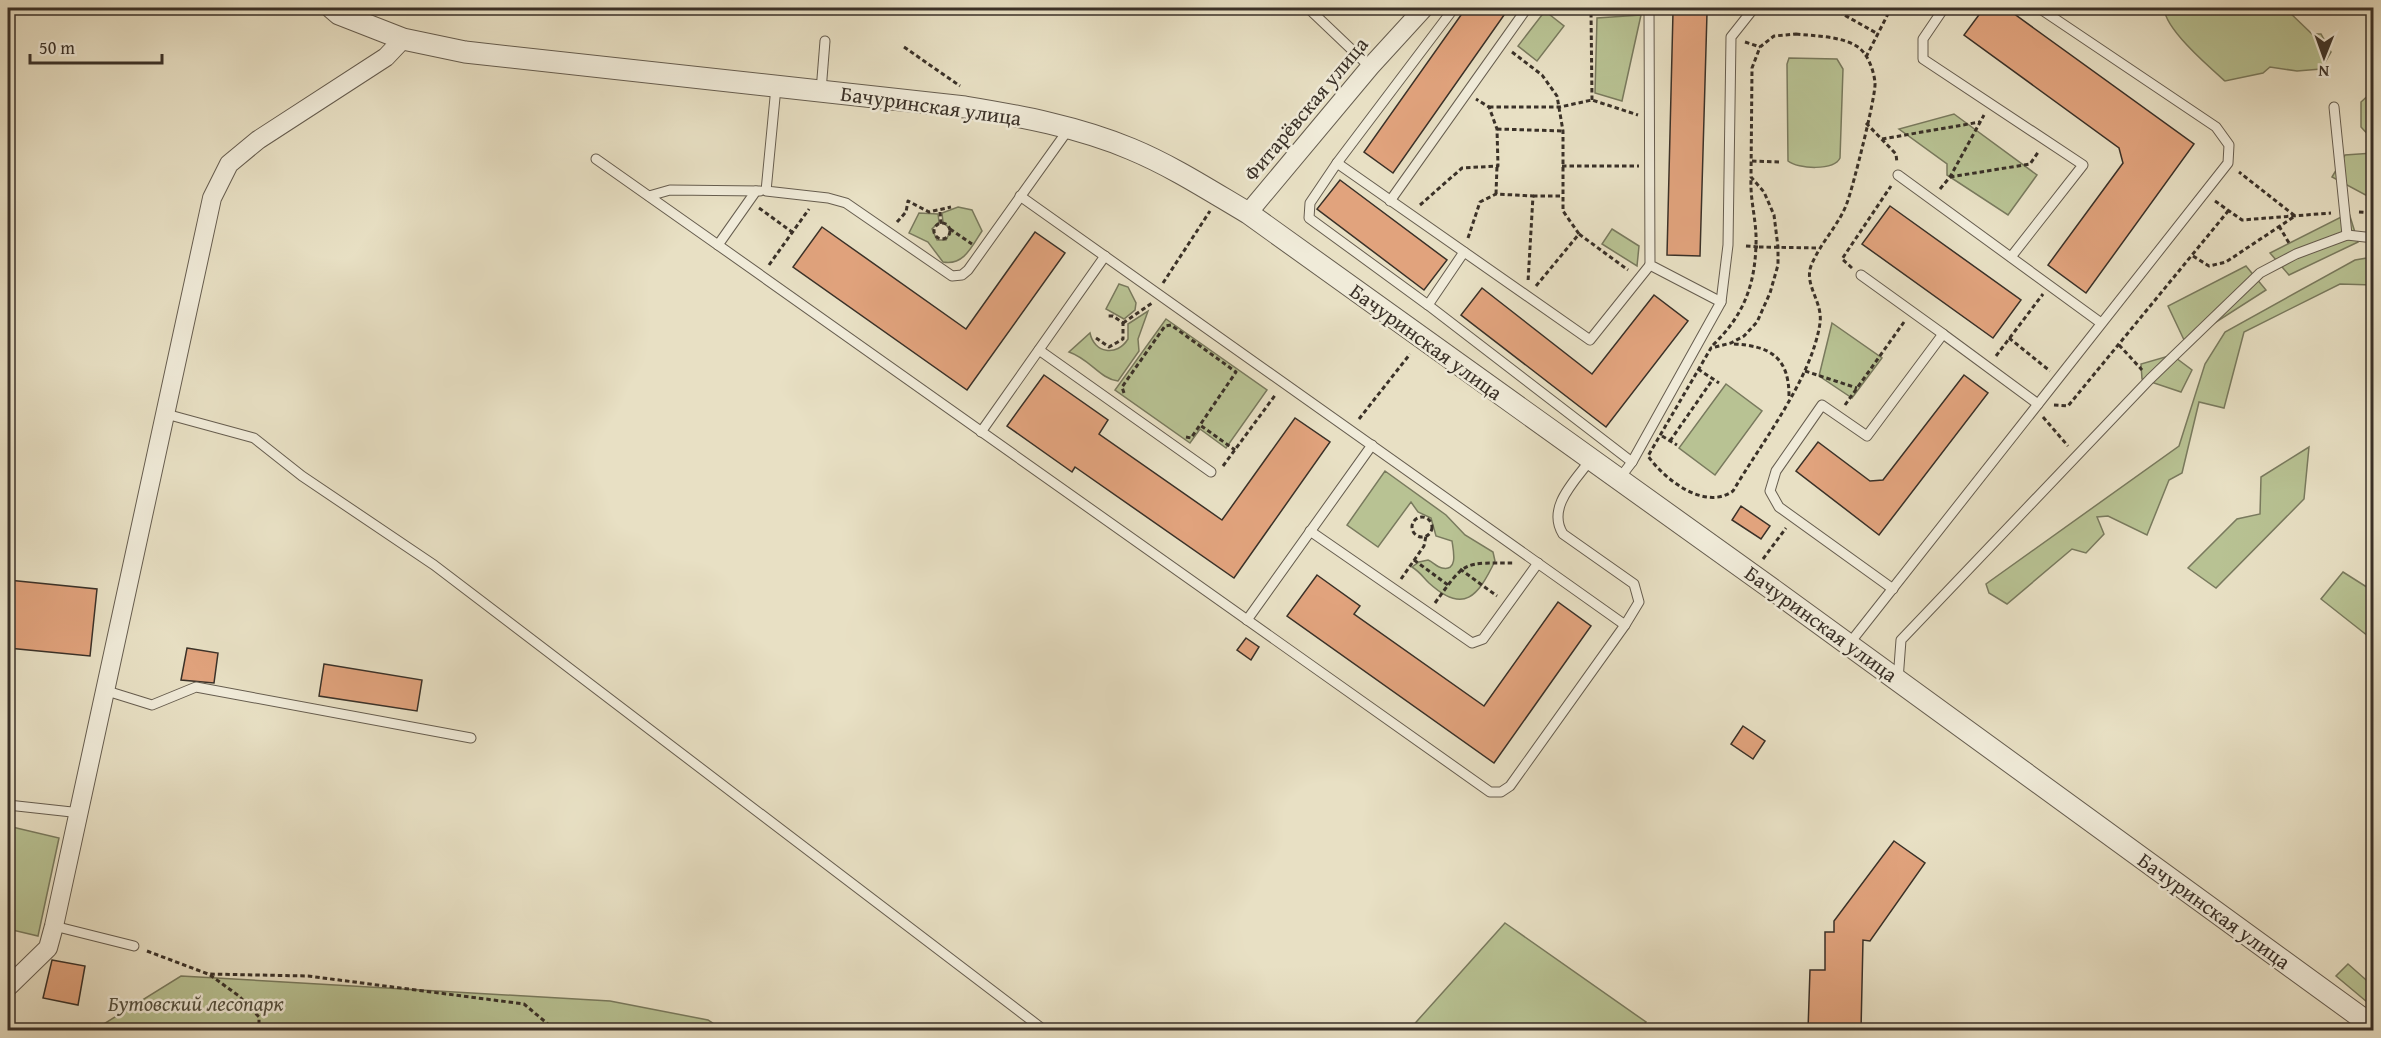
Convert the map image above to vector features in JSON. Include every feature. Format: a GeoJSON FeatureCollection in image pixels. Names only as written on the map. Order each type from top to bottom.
{"type":"FeatureCollection","features":[{"type":"Feature","properties":{"kind":"street","name":"Бачуринская улица"},"geometry":{"type":"LineString","coordinates":[[332,8],[339,14],[403,39],[465,52],[965,107],[1113,142],[1159,162],[1248,213],[1591,459],[1625,471],[1849,644],[2373,1029]]}},
{"type":"Feature","properties":{"kind":"street","name":"Фитарёвская улица"},"geometry":{"type":"LineString","coordinates":[[1248,213],[1370,67],[1424,8]]}},
{"type":"Feature","properties":{"kind":"street"},"geometry":{"type":"LineString","coordinates":[[8,987],[48,948],[54,926],[81,813],[212,198],[229,164],[258,140],[386,57],[403,39]]}},
{"type":"Feature","properties":{"kind":"lane"},"geometry":{"type":"LineString","coordinates":[[1308,8],[1370,67]]}},
{"type":"Feature","properties":{"kind":"lane"},"geometry":{"type":"LineString","coordinates":[[1454,8],[1337,163],[1310,203],[1310,218],[1428,305],[1625,471],[1721,302],[1728,245],[1731,37],[1754,8]]}},
{"type":"Feature","properties":{"kind":"lane"},"geometry":{"type":"LineString","coordinates":[[1390,201],[1527,8]]}},
{"type":"Feature","properties":{"kind":"lane"},"geometry":{"type":"LineString","coordinates":[[1337,163],[1590,340],[1650,265],[1649,8]]}},
{"type":"Feature","properties":{"kind":"lane"},"geometry":{"type":"LineString","coordinates":[[1944,8],[1923,39],[1923,59],[2083,165],[2011,257]]}},
{"type":"Feature","properties":{"kind":"lane"},"geometry":{"type":"LineString","coordinates":[[1849,644],[2044,401],[2058,378],[2228,163],[2229,145],[2216,127],[2040,8]]}},
{"type":"Feature","properties":{"kind":"lane"},"geometry":{"type":"LineString","coordinates":[[821,91],[825,41]]}},
{"type":"Feature","properties":{"kind":"lane"},"geometry":{"type":"LineString","coordinates":[[718,245],[749,201],[761,191],[776,87]]}},
{"type":"Feature","properties":{"kind":"lane"},"geometry":{"type":"LineString","coordinates":[[2334,107],[2347,235]]}},
{"type":"Feature","properties":{"kind":"lane"},"geometry":{"type":"LineString","coordinates":[[649,196],[670,190],[761,191],[817,196],[846,203],[952,276],[965,273],[1068,130]]}},
{"type":"Feature","properties":{"kind":"lane"},"geometry":{"type":"LineString","coordinates":[[596,159],[1490,792],[1496,793],[1510,786],[1639,602],[1634,584],[1563,534],[1558,525],[1559,504],[1591,459]]}},
{"type":"Feature","properties":{"kind":"lane"},"geometry":{"type":"LineString","coordinates":[[1898,175],[2101,323]]}},
{"type":"Feature","properties":{"kind":"lane"},"geometry":{"type":"LineString","coordinates":[[1020,196],[1625,625]]}},
{"type":"Feature","properties":{"kind":"lane"},"geometry":{"type":"LineString","coordinates":[[1898,680],[1900,640],[2150,379],[2260,273],[2296,254],[2347,235],[2373,238]]}},
{"type":"Feature","properties":{"kind":"lane"},"geometry":{"type":"LineString","coordinates":[[1428,305],[1464,252]]}},
{"type":"Feature","properties":{"kind":"lane"},"geometry":{"type":"LineString","coordinates":[[981,432],[1105,256]]}},
{"type":"Feature","properties":{"kind":"lane"},"geometry":{"type":"LineString","coordinates":[[1650,265],[1721,302]]}},
{"type":"Feature","properties":{"kind":"lane"},"geometry":{"type":"LineString","coordinates":[[1861,274],[1988,367],[2044,401]]}},
{"type":"Feature","properties":{"kind":"lane"},"geometry":{"type":"LineString","coordinates":[[1893,589],[1779,507],[1770,491],[1776,471],[1822,405],[1867,436],[1942,334]]}},
{"type":"Feature","properties":{"kind":"lane"},"geometry":{"type":"LineString","coordinates":[[1039,350],[1211,472]]}},
{"type":"Feature","properties":{"kind":"lane"},"geometry":{"type":"LineString","coordinates":[[166,414],[254,438],[302,476],[443,573],[1044,1030]]}},
{"type":"Feature","properties":{"kind":"lane"},"geometry":{"type":"LineString","coordinates":[[1247,620],[1372,445]]}},
{"type":"Feature","properties":{"kind":"lane"},"geometry":{"type":"LineString","coordinates":[[1310,531],[1467,642],[1476,643],[1483,639],[1538,563]]}},
{"type":"Feature","properties":{"kind":"lane"},"geometry":{"type":"LineString","coordinates":[[107,691],[152,705],[196,687],[471,738]]}},
{"type":"Feature","properties":{"kind":"lane"},"geometry":{"type":"LineString","coordinates":[[8,805],[81,813]]}},
{"type":"Feature","properties":{"kind":"lane"},"geometry":{"type":"LineString","coordinates":[[54,926],[134,946]]}},
{"type":"Feature","properties":{"kind":"path"},"geometry":{"type":"LineString","coordinates":[[1592,100],[1592,11],[1649,8]]}},
{"type":"Feature","properties":{"kind":"path"},"geometry":{"type":"LineString","coordinates":[[1832,8],[1878,34]]}},
{"type":"Feature","properties":{"kind":"path"},"geometry":{"type":"LineString","coordinates":[[1866,57],[1891,8]]}},
{"type":"Feature","properties":{"kind":"path"},"geometry":{"type":"LineString","coordinates":[[1796,34],[1833,38],[1858,47],[1866,57],[1870,62],[1875,84],[1847,203],[1819,248],[1810,269],[1809,282],[1820,307],[1820,321],[1811,361],[1733,491],[1713,500],[1691,493],[1655,465],[1648,456],[1711,348],[1724,334],[1749,296],[1756,243],[1751,195],[1752,68],[1760,47],[1774,36],[1796,34]]}},
{"type":"Feature","properties":{"kind":"path"},"geometry":{"type":"LineString","coordinates":[[1501,44],[1542,75],[1557,96],[1563,131],[1563,211],[1579,234],[1640,278]]}},
{"type":"Feature","properties":{"kind":"path"},"geometry":{"type":"LineString","coordinates":[[904,47],[968,93]]}},
{"type":"Feature","properties":{"kind":"path"},"geometry":{"type":"LineString","coordinates":[[1466,94],[1489,107],[1560,107],[1592,100],[1648,118]]}},
{"type":"Feature","properties":{"kind":"path"},"geometry":{"type":"LineString","coordinates":[[1989,104],[1950,177],[2030,165],[2046,141]]}},
{"type":"Feature","properties":{"kind":"path"},"geometry":{"type":"LineString","coordinates":[[1489,107],[1497,129],[1496,194]]}},
{"type":"Feature","properties":{"kind":"path"},"geometry":{"type":"LineString","coordinates":[[1882,139],[1980,122]]}},
{"type":"Feature","properties":{"kind":"path"},"geometry":{"type":"LineString","coordinates":[[1861,274],[1842,259],[1898,175],[1896,154],[1866,123]]}},
{"type":"Feature","properties":{"kind":"path"},"geometry":{"type":"LineString","coordinates":[[1497,129],[1563,131]]}},
{"type":"Feature","properties":{"kind":"path"},"geometry":{"type":"LineString","coordinates":[[1752,161],[1781,162]]}},
{"type":"Feature","properties":{"kind":"path"},"geometry":{"type":"LineString","coordinates":[[2228,163],[2295,216]]}},
{"type":"Feature","properties":{"kind":"path"},"geometry":{"type":"LineString","coordinates":[[1409,214],[1462,168],[1497,166]]}},
{"type":"Feature","properties":{"kind":"path"},"geometry":{"type":"LineString","coordinates":[[1562,166],[1648,166]]}},
{"type":"Feature","properties":{"kind":"path"},"geometry":{"type":"LineString","coordinates":[[1731,344],[1744,336],[1757,322],[1770,293],[1778,265],[1774,215],[1764,192],[1751,177]]}},
{"type":"Feature","properties":{"kind":"path"},"geometry":{"type":"LineString","coordinates":[[2204,193],[2242,220],[2345,212],[2373,213]]}},
{"type":"Feature","properties":{"kind":"path"},"geometry":{"type":"LineString","coordinates":[[1464,252],[1480,202],[1496,194],[1562,196]]}},
{"type":"Feature","properties":{"kind":"path"},"geometry":{"type":"LineString","coordinates":[[761,276],[817,196]]}},
{"type":"Feature","properties":{"kind":"path"},"geometry":{"type":"LineString","coordinates":[[1527,296],[1533,196]]}},
{"type":"Feature","properties":{"kind":"path"},"geometry":{"type":"LineString","coordinates":[[749,201],[792,232]]}},
{"type":"Feature","properties":{"kind":"path"},"geometry":{"type":"LineString","coordinates":[[889,232],[904,215],[907,201],[924,211],[940,212],[951,207]]}},
{"type":"Feature","properties":{"kind":"path"},"geometry":{"type":"LineString","coordinates":[[1123,323],[1160,295],[1212,207]]}},
{"type":"Feature","properties":{"kind":"path"},"geometry":{"type":"LineString","coordinates":[[2076,456],[2040,414],[2044,401],[2055,407],[2068,406],[2229,210]]}},
{"type":"Feature","properties":{"kind":"path"},"geometry":{"type":"LineString","coordinates":[[940,212],[941,224]]}},
{"type":"Feature","properties":{"kind":"path"},"geometry":{"type":"LineString","coordinates":[[2193,256],[2209,267],[2226,262],[2295,216]]}},
{"type":"Feature","properties":{"kind":"path"},"geometry":{"type":"LineString","coordinates":[[941,224],[934,229],[937,237],[946,238],[950,232],[948,228]]}},
{"type":"Feature","properties":{"kind":"path"},"geometry":{"type":"LineString","coordinates":[[941,224],[982,251]]}},
{"type":"Feature","properties":{"kind":"path"},"geometry":{"type":"LineString","coordinates":[[2279,226],[2296,254]]}},
{"type":"Feature","properties":{"kind":"path"},"geometry":{"type":"LineString","coordinates":[[1527,296],[1579,234]]}},
{"type":"Feature","properties":{"kind":"path"},"geometry":{"type":"LineString","coordinates":[[1746,246],[1819,248]]}},
{"type":"Feature","properties":{"kind":"path"},"geometry":{"type":"LineString","coordinates":[[1988,367],[2049,286]]}},
{"type":"Feature","properties":{"kind":"path"},"geometry":{"type":"LineString","coordinates":[[1837,416],[1911,311]]}},
{"type":"Feature","properties":{"kind":"path"},"geometry":{"type":"LineString","coordinates":[[1096,338],[1109,347],[1120,343],[1125,334],[1123,323],[1113,316],[1108,316]]}},
{"type":"Feature","properties":{"kind":"path"},"geometry":{"type":"LineString","coordinates":[[1132,399],[1123,392],[1122,387],[1165,326],[1171,325],[1236,372],[1200,425],[1188,438],[1177,431]]}},
{"type":"Feature","properties":{"kind":"path"},"geometry":{"type":"LineString","coordinates":[[2010,338],[2058,378]]}},
{"type":"Feature","properties":{"kind":"path"},"geometry":{"type":"LineString","coordinates":[[1711,348],[1731,344],[1756,345],[1772,353],[1783,364],[1789,377],[1789,398]]}},
{"type":"Feature","properties":{"kind":"path"},"geometry":{"type":"LineString","coordinates":[[2119,345],[2150,379]]}},
{"type":"Feature","properties":{"kind":"path"},"geometry":{"type":"LineString","coordinates":[[1350,430],[1415,348]]}},
{"type":"Feature","properties":{"kind":"path"},"geometry":{"type":"LineString","coordinates":[[1698,369],[1719,383]]}},
{"type":"Feature","properties":{"kind":"path"},"geometry":{"type":"LineString","coordinates":[[1805,371],[1857,388]]}},
{"type":"Feature","properties":{"kind":"path"},"geometry":{"type":"LineString","coordinates":[[1670,441],[1713,379]]}},
{"type":"Feature","properties":{"kind":"path"},"geometry":{"type":"LineString","coordinates":[[1211,472],[1224,465],[1284,382]]}},
{"type":"Feature","properties":{"kind":"path"},"geometry":{"type":"LineString","coordinates":[[1200,425],[1235,450]]}},
{"type":"Feature","properties":{"kind":"path"},"geometry":{"type":"LineString","coordinates":[[1660,435],[1677,446]]}},
{"type":"Feature","properties":{"kind":"path"},"geometry":{"type":"LineString","coordinates":[[1393,590],[1424,546],[1426,536],[1431,531],[1430,521],[1425,517],[1418,517],[1413,521],[1412,531],[1416,536],[1426,536]]}},
{"type":"Feature","properties":{"kind":"path"},"geometry":{"type":"LineString","coordinates":[[1760,562],[1794,518]]}},
{"type":"Feature","properties":{"kind":"path"},"geometry":{"type":"LineString","coordinates":[[1414,560],[1448,585]]}},
{"type":"Feature","properties":{"kind":"path"},"geometry":{"type":"LineString","coordinates":[[1427,614],[1460,569],[1478,563],[1538,563]]}},
{"type":"Feature","properties":{"kind":"path"},"geometry":{"type":"LineString","coordinates":[[1460,569],[1509,604]]}},
{"type":"Feature","properties":{"kind":"path"},"geometry":{"type":"LineString","coordinates":[[134,946],[208,974],[239,996],[259,1017],[259,1030]]}},
{"type":"Feature","properties":{"kind":"path"},"geometry":{"type":"LineString","coordinates":[[208,974],[308,976],[524,1004],[555,1030]]}},
{"type":"Feature","properties":{"kind":"green space"},"geometry":{"type":"Polygon","coordinates":[[[2164,8],[2285,8],[2312,34],[2321,34],[2331,52],[2321,69],[2297,71],[2270,67],[2263,73],[2225,81],[2179,36],[2166,17],[2164,8]]]}},
{"type":"Feature","properties":{"kind":"green space"},"geometry":{"type":"Polygon","coordinates":[[[1545,11],[1564,26],[1537,61],[1518,46],[1545,11]]]}},
{"type":"Feature","properties":{"kind":"green space"},"geometry":{"type":"Polygon","coordinates":[[[1641,15],[1622,101],[1595,93],[1597,18],[1641,15]]]}},
{"type":"Feature","properties":{"kind":"green space"},"geometry":{"type":"Polygon","coordinates":[[[1789,58],[1837,59],[1843,69],[1840,158],[1831,165],[1807,167],[1788,161],[1787,64],[1789,58]]]}},
{"type":"Feature","properties":{"kind":"green space"},"geometry":{"type":"Polygon","coordinates":[[[2373,91],[2373,140],[2361,127],[2361,102],[2373,91]]]}},
{"type":"Feature","properties":{"kind":"green space"},"geometry":{"type":"Polygon","coordinates":[[[1954,114],[2037,175],[2008,215],[1947,175],[1947,164],[1899,129],[1954,114]]]}},
{"type":"Feature","properties":{"kind":"green space"},"geometry":{"type":"Polygon","coordinates":[[[2373,153],[2373,199],[2332,177],[2345,155],[2373,153]]]}},
{"type":"Feature","properties":{"kind":"green space"},"geometry":{"type":"Polygon","coordinates":[[[958,207],[972,210],[982,231],[962,258],[957,261],[943,262],[928,242],[909,233],[919,213],[938,214],[939,222],[932,229],[937,240],[946,240],[951,230],[943,222],[942,213],[958,207]]]}},
{"type":"Feature","properties":{"kind":"green space"},"geometry":{"type":"Polygon","coordinates":[[[2349,213],[2358,242],[2289,275],[2270,253],[2349,213]]]}},
{"type":"Feature","properties":{"kind":"green space"},"geometry":{"type":"Polygon","coordinates":[[[1612,229],[1639,246],[1637,266],[1602,244],[1612,229]]]}},
{"type":"Feature","properties":{"kind":"green space"},"geometry":{"type":"Polygon","coordinates":[[[2373,257],[2373,285],[2340,284],[2244,332],[2224,408],[2199,402],[2182,473],[2169,480],[2147,535],[2108,516],[2097,517],[2104,534],[2086,553],[2072,549],[2007,604],[1989,593],[1986,584],[2179,446],[2205,364],[2225,332],[2355,260],[2373,257]]]}},
{"type":"Feature","properties":{"kind":"green space"},"geometry":{"type":"Polygon","coordinates":[[[2246,266],[2266,290],[2185,342],[2168,306],[2246,266]]]}},
{"type":"Feature","properties":{"kind":"green space"},"geometry":{"type":"Polygon","coordinates":[[[1119,284],[1128,287],[1136,303],[1135,310],[1124,319],[1106,309],[1119,284]]]}},
{"type":"Feature","properties":{"kind":"green space"},"geometry":{"type":"Polygon","coordinates":[[[1148,311],[1138,339],[1139,351],[1118,381],[1106,377],[1083,359],[1069,352],[1090,333],[1092,340],[1101,348],[1112,350],[1118,348],[1128,339],[1128,324],[1148,311]]]}},
{"type":"Feature","properties":{"kind":"green space"},"geometry":{"type":"Polygon","coordinates":[[[1166,319],[1267,390],[1226,448],[1200,429],[1190,443],[1115,390],[1166,319]]]}},
{"type":"Feature","properties":{"kind":"green space"},"geometry":{"type":"Polygon","coordinates":[[[1832,323],[1882,358],[1852,398],[1819,376],[1832,323]]]}},
{"type":"Feature","properties":{"kind":"green space"},"geometry":{"type":"Polygon","coordinates":[[[2172,355],[2192,370],[2181,392],[2142,379],[2141,364],[2172,355]]]}},
{"type":"Feature","properties":{"kind":"green space"},"geometry":{"type":"Polygon","coordinates":[[[1726,384],[1762,411],[1715,475],[1679,448],[1726,384]]]}},
{"type":"Feature","properties":{"kind":"green space"},"geometry":{"type":"Polygon","coordinates":[[[2309,447],[2304,499],[2216,588],[2188,568],[2237,519],[2260,514],[2261,477],[2309,447]]]}},
{"type":"Feature","properties":{"kind":"green space"},"geometry":{"type":"Polygon","coordinates":[[[1385,471],[1446,515],[1465,535],[1493,552],[1495,561],[1489,573],[1476,592],[1469,597],[1452,598],[1441,593],[1412,567],[1428,560],[1440,567],[1451,567],[1454,554],[1452,541],[1436,536],[1431,518],[1418,512],[1411,502],[1378,547],[1347,525],[1385,471]]]}},
{"type":"Feature","properties":{"kind":"green space"},"geometry":{"type":"Polygon","coordinates":[[[2343,572],[2373,591],[2373,640],[2321,599],[2343,572]]]}},
{"type":"Feature","properties":{"kind":"green space"},"geometry":{"type":"Polygon","coordinates":[[[8,826],[59,838],[38,936],[8,929],[8,826]]]}},
{"type":"Feature","properties":{"kind":"green space"},"geometry":{"type":"Polygon","coordinates":[[[1505,923],[1646,1022],[1640,1030],[1409,1030],[1505,923]]]}},
{"type":"Feature","properties":{"kind":"green space"},"geometry":{"type":"Polygon","coordinates":[[[2348,964],[2373,986],[2373,1007],[2336,976],[2348,964]]]}},
{"type":"Feature","properties":{"kind":"green space","name":"Бутовский лесопарк"},"geometry":{"type":"Polygon","coordinates":[[[181,976],[610,1001],[708,1020],[723,1030],[94,1030],[181,976]]]}},
{"type":"Feature","properties":{"kind":"building"},"geometry":{"type":"Polygon","coordinates":[[[1466,8],[1509,8],[1393,173],[1364,152],[1466,8]]]}},
{"type":"Feature","properties":{"kind":"building"},"geometry":{"type":"Polygon","coordinates":[[[1984,8],[2006,8],[2194,144],[2086,293],[2048,265],[2123,163],[2119,148],[1964,35],[1984,8]]]}},
{"type":"Feature","properties":{"kind":"building"},"geometry":{"type":"Polygon","coordinates":[[[1673,12],[1707,13],[1700,256],[1667,255],[1673,12]]]}},
{"type":"Feature","properties":{"kind":"building"},"geometry":{"type":"Polygon","coordinates":[[[1340,180],[1447,260],[1424,290],[1317,209],[1340,180]]]}},
{"type":"Feature","properties":{"kind":"building"},"geometry":{"type":"Polygon","coordinates":[[[1890,206],[2021,300],[1993,338],[1862,244],[1890,206]]]}},
{"type":"Feature","properties":{"kind":"building"},"geometry":{"type":"Polygon","coordinates":[[[822,227],[966,329],[1035,232],[1065,253],[967,390],[793,267],[822,227]]]}},
{"type":"Feature","properties":{"kind":"building"},"geometry":{"type":"Polygon","coordinates":[[[1482,288],[1592,374],[1654,295],[1688,321],[1606,427],[1461,315],[1482,288]]]}},
{"type":"Feature","properties":{"kind":"building"},"geometry":{"type":"Polygon","coordinates":[[[1044,375],[1108,420],[1099,434],[1222,520],[1295,418],[1330,442],[1234,578],[1075,467],[1072,472],[1007,426],[1044,375]]]}},
{"type":"Feature","properties":{"kind":"building"},"geometry":{"type":"Polygon","coordinates":[[[1964,375],[1988,393],[1879,535],[1796,471],[1818,442],[1870,481],[1883,480],[1964,375]]]}},
{"type":"Feature","properties":{"kind":"building"},"geometry":{"type":"Polygon","coordinates":[[[1741,506],[1770,526],[1761,539],[1732,520],[1741,506]]]}},
{"type":"Feature","properties":{"kind":"building"},"geometry":{"type":"Polygon","coordinates":[[[1317,575],[1360,606],[1354,614],[1484,706],[1558,602],[1591,626],[1494,763],[1287,616],[1317,575]]]}},
{"type":"Feature","properties":{"kind":"building"},"geometry":{"type":"Polygon","coordinates":[[[8,580],[97,589],[90,656],[8,648],[8,580]]]}},
{"type":"Feature","properties":{"kind":"building"},"geometry":{"type":"Polygon","coordinates":[[[1246,638],[1259,647],[1251,660],[1237,650],[1246,638]]]}},
{"type":"Feature","properties":{"kind":"building"},"geometry":{"type":"Polygon","coordinates":[[[187,648],[218,653],[214,683],[181,680],[187,648]]]}},
{"type":"Feature","properties":{"kind":"building"},"geometry":{"type":"Polygon","coordinates":[[[324,664],[422,680],[417,711],[319,696],[324,664]]]}},
{"type":"Feature","properties":{"kind":"building"},"geometry":{"type":"Polygon","coordinates":[[[1743,726],[1765,741],[1753,759],[1731,744],[1743,726]]]}},
{"type":"Feature","properties":{"kind":"building"},"geometry":{"type":"Polygon","coordinates":[[[1894,841],[1925,863],[1870,941],[1863,940],[1861,1030],[1808,1030],[1810,970],[1825,970],[1825,932],[1834,932],[1834,921],[1894,841]]]}},
{"type":"Feature","properties":{"kind":"building"},"geometry":{"type":"Polygon","coordinates":[[[52,960],[85,966],[78,1005],[43,998],[52,960]]]}}]}
